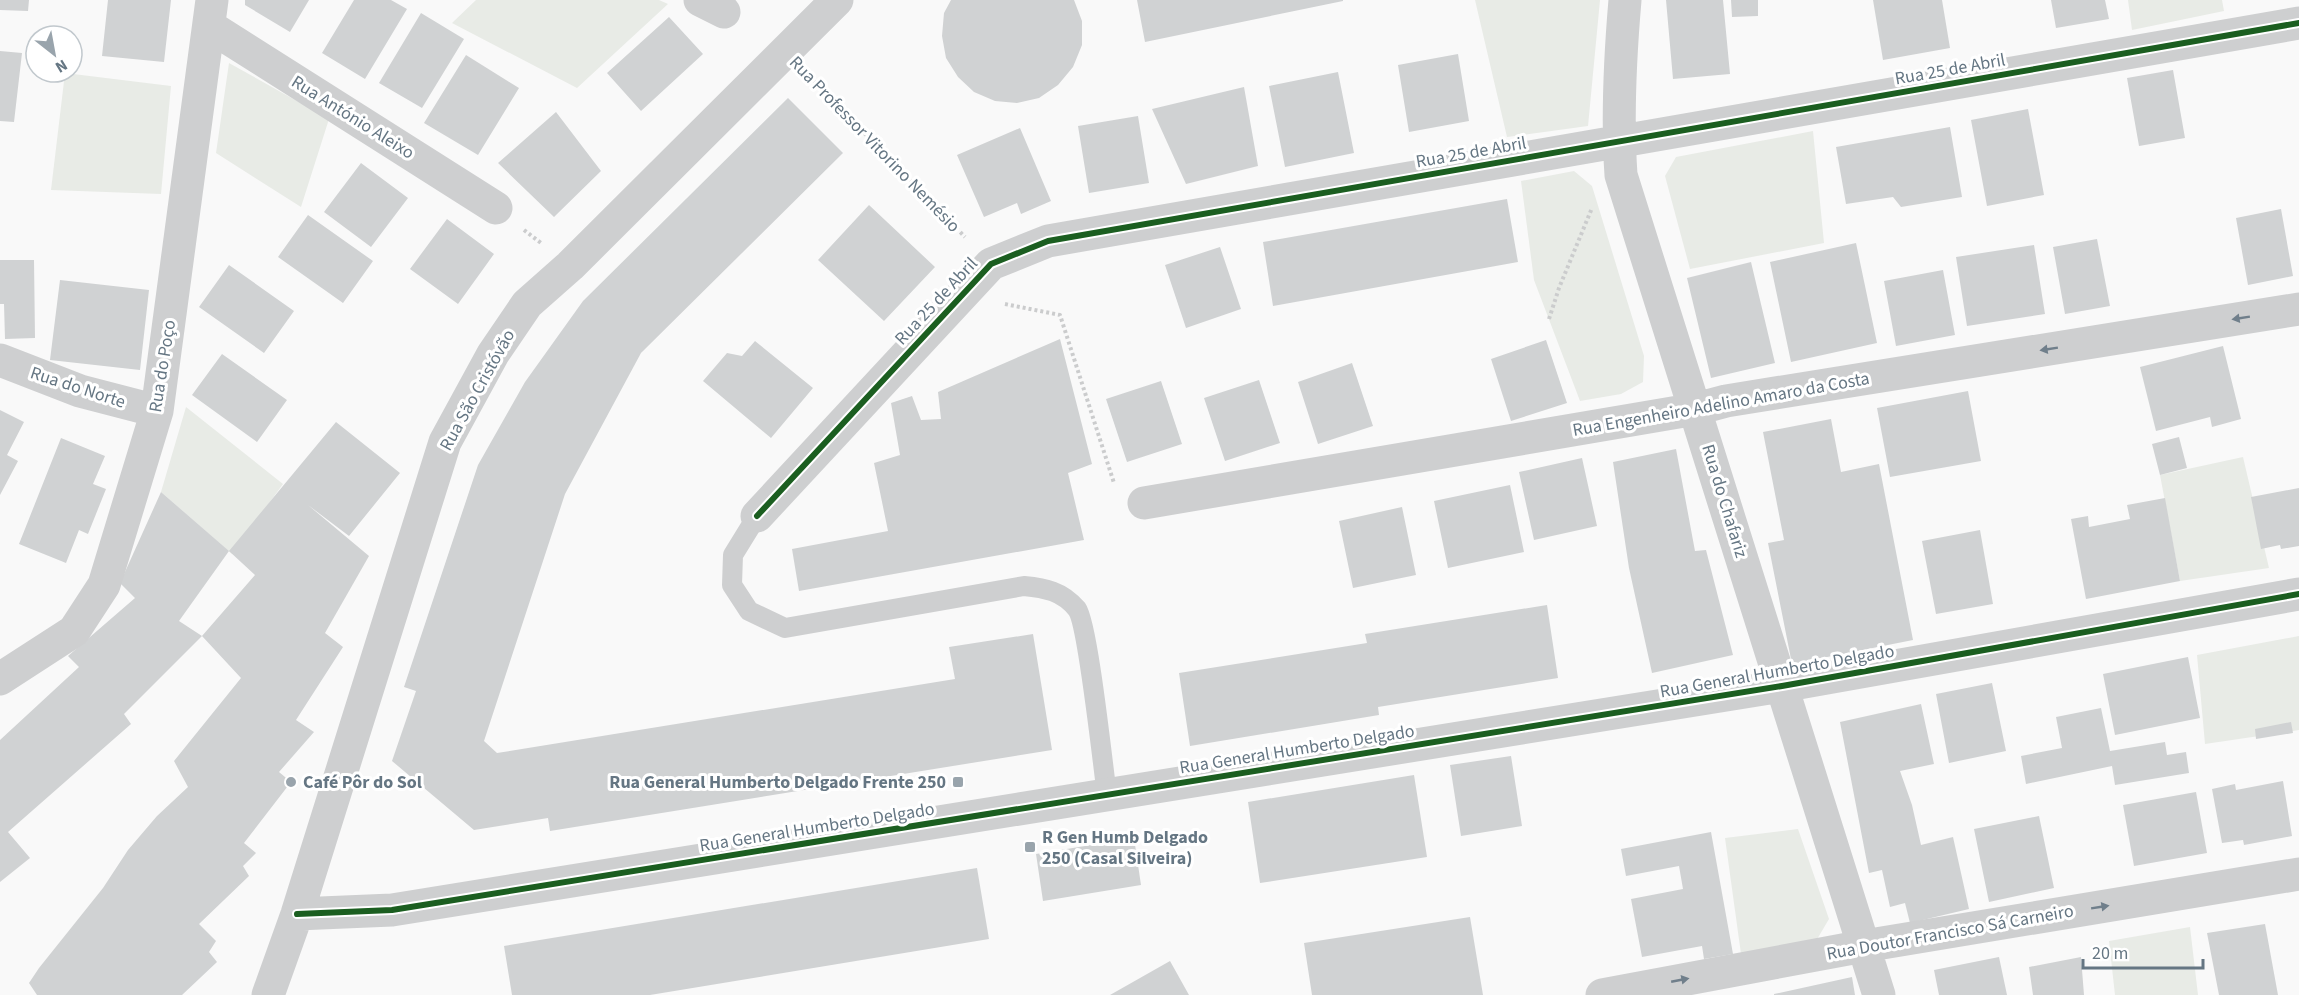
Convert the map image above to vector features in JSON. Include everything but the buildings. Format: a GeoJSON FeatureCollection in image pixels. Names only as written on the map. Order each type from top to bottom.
{"type":"FeatureCollection","features":[{"type":"Feature","properties":{"kind":"street","name":"Rua São Cristóvão"},"geometry":{"type":"LineString","coordinates":[[267,995],[297,914],[445,442],[493,354],[526,304],[570,266],[837,0]]}},
{"type":"Feature","properties":{"kind":"street","name":"Rua do Chafariz"},"geometry":{"type":"LineString","coordinates":[[1625,0],[1620,55],[1619,141],[1622,175],[1879,995]]}},
{"type":"Feature","properties":{"kind":"street","name":"Rua António Aleixo"},"geometry":{"type":"LineString","coordinates":[[210,13],[496,208]]}},
{"type":"Feature","properties":{"kind":"street","name":"Rua do Poço"},"geometry":{"type":"LineString","coordinates":[[0,679],[74,631],[104,585],[157,411],[210,13]]}},
{"type":"Feature","properties":{"kind":"street","name":"Rua 25 de Abril"},"geometry":{"type":"LineString","coordinates":[[757,516],[991,264],[1048,241],[2299,23]]}},
{"type":"Feature","properties":{"kind":"street","name":"Rua Engenheiro Adelino Amaro da Costa"},"geometry":{"type":"LineString","coordinates":[[1144,503],[1696,409],[1726,401],[2299,309]]}},
{"type":"Feature","properties":{"kind":"street","name":"Rua do Norte"},"geometry":{"type":"LineString","coordinates":[[0,360],[80,391],[157,411]]}},
{"type":"Feature","properties":{"kind":"street","name":"Rua General Humberto Delgado"},"geometry":{"type":"LineString","coordinates":[[297,914],[392,910],[1782,686],[2299,594]]}},
{"type":"Feature","properties":{"kind":"street","name":"Rua Doutor Francisco Sá Carneiro"},"geometry":{"type":"LineString","coordinates":[[1602,995],[1864,946],[2299,874]]}},
{"type":"Feature","properties":{"kind":"lane"},"geometry":{"type":"LineString","coordinates":[[757,516],[733,555],[732,585],[749,611],[785,628],[1024,586],[1051,589],[1078,610],[1086,641],[1107,795]]}},
{"type":"Feature","properties":{"kind":"path"},"geometry":{"type":"LineString","coordinates":[[1549,319],[1558,288],[1596,198],[1604,185],[1622,175]]}},
{"type":"Feature","properties":{"kind":"path"},"geometry":{"type":"LineString","coordinates":[[496,208],[570,266]]}},
{"type":"Feature","properties":{"kind":"path"},"geometry":{"type":"LineString","coordinates":[[963,295],[1060,315],[1122,506],[1144,503]]}},
{"type":"Feature","properties":{"kind":"shaded area"},"geometry":{"type":"Polygon","coordinates":[[[476,0],[659,0],[668,4],[577,88],[452,23],[476,0]]]}},
{"type":"Feature","properties":{"kind":"shaded area"},"geometry":{"type":"Polygon","coordinates":[[[1475,0],[1600,0],[1588,126],[1507,137],[1475,0]]]}},
{"type":"Feature","properties":{"kind":"shaded area"},"geometry":{"type":"Polygon","coordinates":[[[2128,0],[2222,0],[2224,11],[2132,30],[2128,0]]]}},
{"type":"Feature","properties":{"kind":"shaded area"},"geometry":{"type":"Polygon","coordinates":[[[229,63],[329,119],[301,207],[216,153],[229,63]]]}},
{"type":"Feature","properties":{"kind":"shaded area"},"geometry":{"type":"Polygon","coordinates":[[[84,75],[171,86],[161,194],[51,190],[64,84],[84,84],[84,75]]]}},
{"type":"Feature","properties":{"kind":"shaded area"},"geometry":{"type":"Polygon","coordinates":[[[1813,131],[1824,243],[1690,269],[1665,176],[1676,157],[1813,131]]]}},
{"type":"Feature","properties":{"kind":"shaded area"},"geometry":{"type":"Polygon","coordinates":[[[1574,171],[1592,186],[1644,356],[1643,382],[1621,394],[1580,401],[1534,280],[1521,181],[1574,171]]]}},
{"type":"Feature","properties":{"kind":"shaded area"},"geometry":{"type":"Polygon","coordinates":[[[186,407],[283,484],[232,554],[161,492],[186,407]]]}},
{"type":"Feature","properties":{"kind":"shaded area"},"geometry":{"type":"Polygon","coordinates":[[[2243,457],[2269,568],[2180,581],[2160,475],[2243,457]]]}},
{"type":"Feature","properties":{"kind":"shaded area"},"geometry":{"type":"Polygon","coordinates":[[[2299,636],[2299,730],[2205,744],[2197,655],[2299,636]]]}},
{"type":"Feature","properties":{"kind":"shaded area"},"geometry":{"type":"Polygon","coordinates":[[[1798,829],[1829,919],[1816,941],[1741,954],[1725,838],[1798,829]]]}},
{"type":"Feature","properties":{"kind":"shaded area"},"geometry":{"type":"Polygon","coordinates":[[[2190,927],[2198,995],[2115,995],[2109,941],[2190,927]]]}},
{"type":"Feature","properties":{"kind":"cycle path"},"geometry":{"type":"LineString","coordinates":[[757,516],[991,264],[1048,241],[2299,23]]}},
{"type":"Feature","properties":{"kind":"cycle path"},"geometry":{"type":"LineString","coordinates":[[297,914],[392,910],[1782,686],[2299,594]]}},
{"type":"Feature","properties":{"kind":"place","name":"Café Pôr do Sol"},"geometry":{"type":"Point","coordinates":[291,782]}},
{"type":"Feature","properties":{"kind":"place","name":"Rua General Humberto Delgado Frente 250"},"geometry":{"type":"Point","coordinates":[958,782]}},
{"type":"Feature","properties":{"kind":"place","name":"R Gen Humb Delgado 250 (Casal Silveira)"},"geometry":{"type":"Point","coordinates":[1030,847]}}]}
